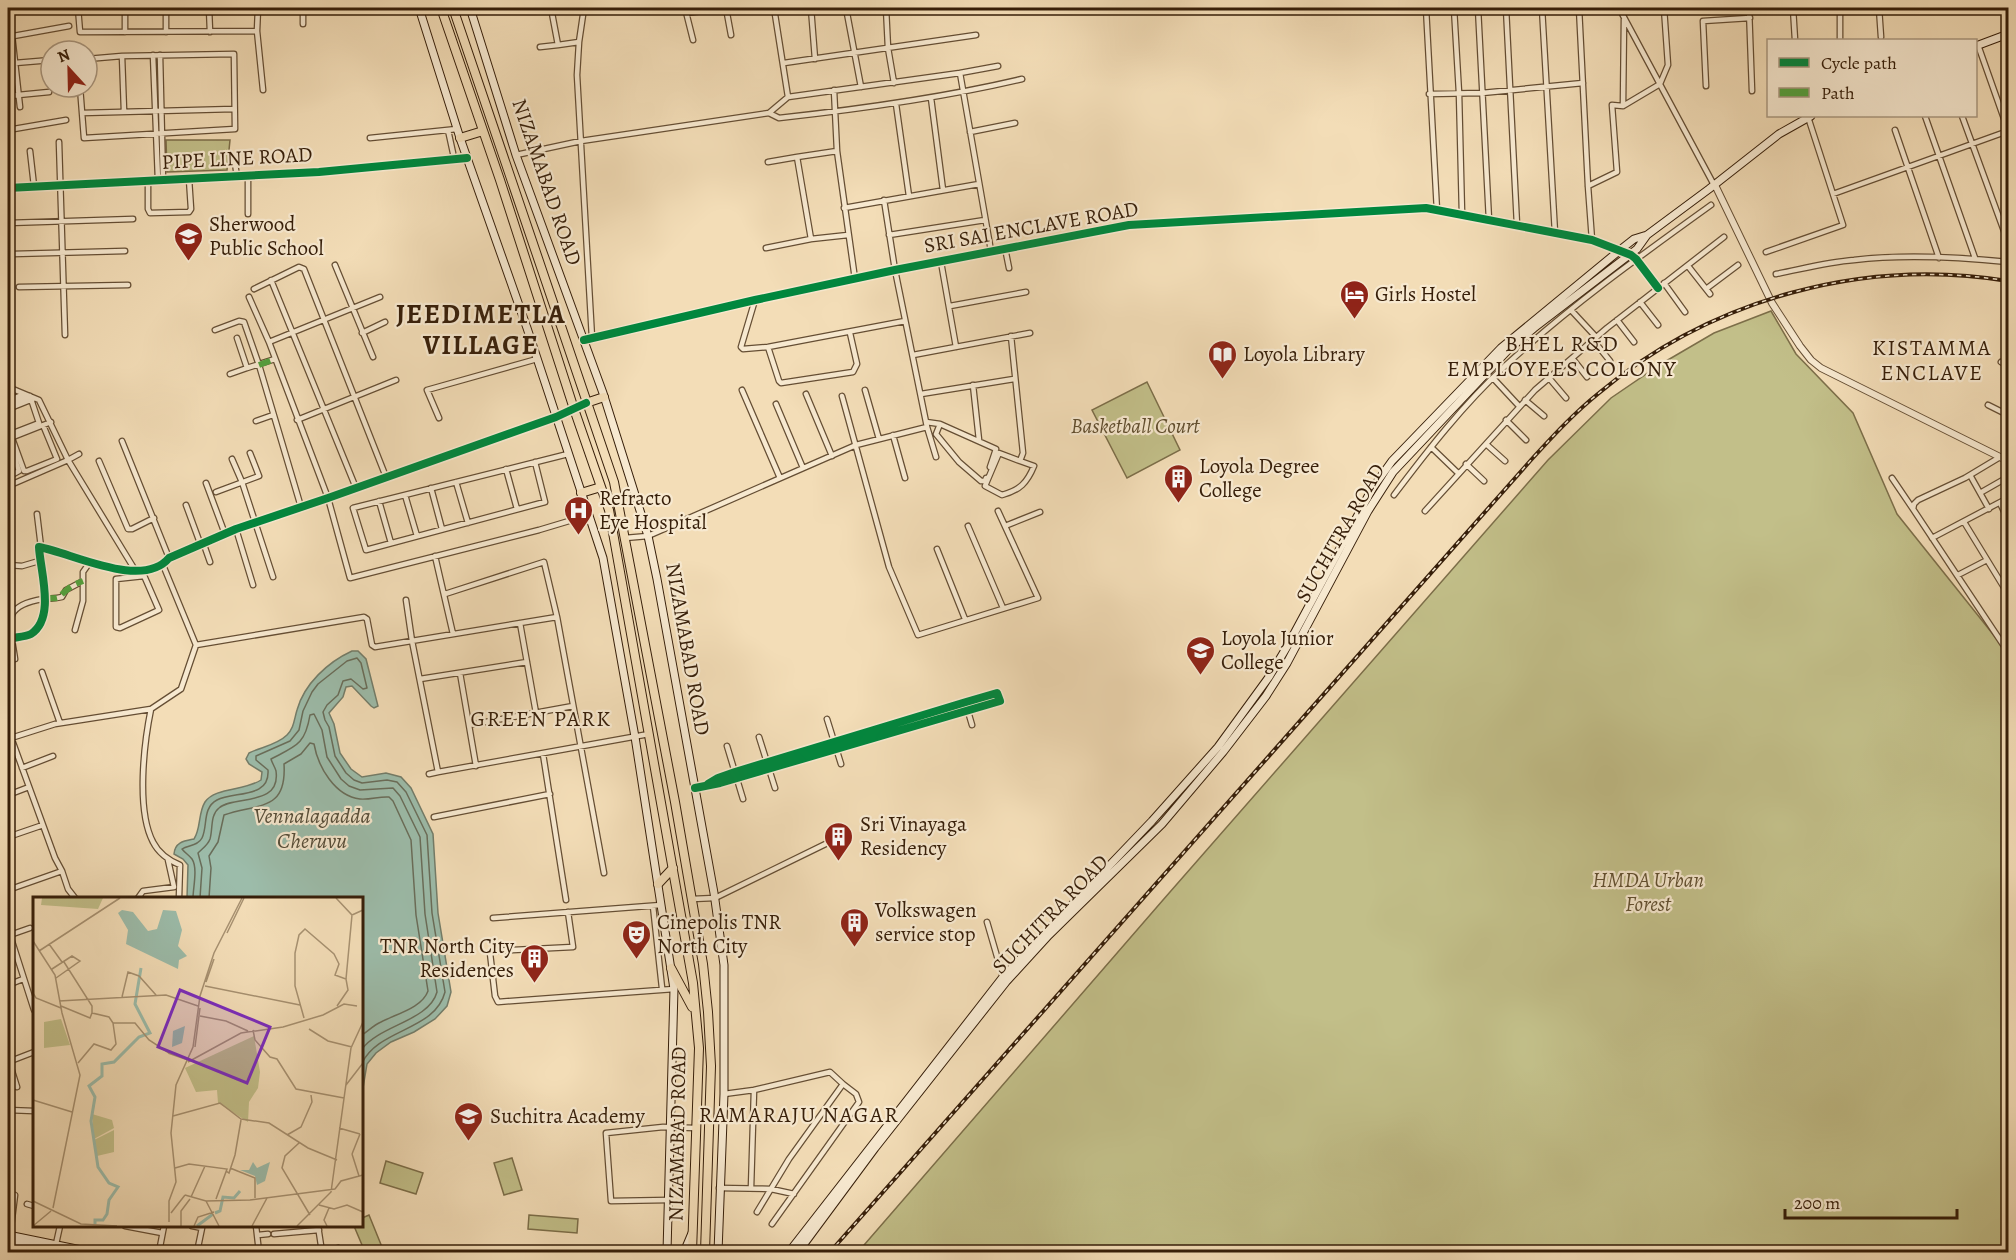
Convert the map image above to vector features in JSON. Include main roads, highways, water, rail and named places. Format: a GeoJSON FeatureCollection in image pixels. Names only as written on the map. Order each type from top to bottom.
{"type":"FeatureCollection","features":[{"type":"Feature","properties":{"kind":"highway","name":"NIZAMABAD ROAD"},"geometry":{"type":"LineString","coordinates":[[441,8],[609,510],[693,983],[699,1048],[692,1252]]}},
{"type":"Feature","properties":{"kind":"highway","name":"NIZAMABAD ROAD"},"geometry":{"type":"LineString","coordinates":[[453,8],[614,482],[703,964],[711,1066],[705,1252]]}},
{"type":"Feature","properties":{"kind":"highway"},"geometry":{"type":"LineString","coordinates":[[453,44],[464,40]]}},
{"type":"Feature","properties":{"kind":"highway"},"geometry":{"type":"LineString","coordinates":[[459,133],[483,131]]}},
{"type":"Feature","properties":{"kind":"highway"},"geometry":{"type":"LineString","coordinates":[[586,404],[604,397]]}},
{"type":"Feature","properties":{"kind":"highway"},"geometry":{"type":"LineString","coordinates":[[581,493],[601,487]]}},
{"type":"Feature","properties":{"kind":"highway"},"geometry":{"type":"LineString","coordinates":[[644,705],[656,703]]}},
{"type":"Feature","properties":{"kind":"highway"},"geometry":{"type":"LineString","coordinates":[[658,884],[673,868]]}},
{"type":"Feature","properties":{"kind":"highway"},"geometry":{"type":"LineString","coordinates":[[671,968],[695,1012]]}},
{"type":"Feature","properties":{"kind":"highway"},"geometry":{"type":"LineString","coordinates":[[693,1210],[706,1211]]}},
{"type":"Feature","properties":{"kind":"main road","name":"NIZAMABAD ROAD"},"geometry":{"type":"LineString","coordinates":[[419,8],[467,158],[603,558],[658,884],[657,905],[674,989],[667,1252]]}},
{"type":"Feature","properties":{"kind":"main road","name":"NIZAMABAD ROAD"},"geometry":{"type":"LineString","coordinates":[[471,10],[516,155],[588,339],[648,536],[715,898],[724,965],[724,1094],[718,1252]]}},
{"type":"Feature","properties":{"kind":"main road"},"geometry":{"type":"LineString","coordinates":[[1977,45],[2008,34]]}},
{"type":"Feature","properties":{"kind":"main road"},"geometry":{"type":"LineString","coordinates":[[1647,235],[1779,134],[1805,117]]}},
{"type":"Feature","properties":{"kind":"main road","name":"SUCHITRA ROAD"},"geometry":{"type":"LineString","coordinates":[[789,1252],[1003,977],[1128,852],[1162,824],[1266,696],[1287,663],[1366,510],[1377,482],[1392,460],[1501,348],[1634,239],[1647,235]]}},
{"type":"Feature","properties":{"kind":"main road","name":"SUCHITRA ROAD"},"geometry":{"type":"LineString","coordinates":[[1366,510],[1399,464],[1508,350],[1534,328],[1634,257],[1647,235]]}},
{"type":"Feature","properties":{"kind":"main road","name":"SUCHITRA ROAD"},"geometry":{"type":"LineString","coordinates":[[798,1252],[875,1148],[994,996],[1128,852]]}},
{"type":"Feature","properties":{"kind":"main road"},"geometry":{"type":"LineString","coordinates":[[684,1252],[693,1231]]}},
{"type":"Feature","properties":{"kind":"main road"},"geometry":{"type":"LineString","coordinates":[[8,1237],[91,1252]]}},
{"type":"Feature","properties":{"kind":"main road"},"geometry":{"type":"LineString","coordinates":[[8,1237],[47,1251],[66,1252]]}},
{"type":"Feature","properties":{"kind":"water","name":"Vennalagadda Cheruvu"},"geometry":{"type":"Polygon","coordinates":[[[352,651],[358,651],[366,659],[378,706],[374,708],[371,706],[352,686],[346,687],[343,697],[329,713],[334,724],[340,753],[351,769],[362,777],[386,773],[401,777],[411,788],[433,834],[438,913],[451,992],[447,1006],[435,1019],[391,1042],[376,1053],[367,1064],[363,1088],[363,897],[187,897],[188,865],[174,854],[178,845],[194,839],[198,831],[201,811],[210,797],[261,780],[262,772],[249,764],[246,759],[249,753],[274,744],[287,735],[305,691],[318,675],[352,651]]]}},
{"type":"Feature","properties":{"kind":"railway"},"geometry":{"type":"LineString","coordinates":[[830,1252],[1531,460],[1572,417],[1599,393],[1643,360],[1690,332],[1740,310],[1792,293],[1845,281],[1899,275],[1954,275],[2008,281]]}},
{"type":"Feature","properties":{"kind":"place","name":"Sherwood Public School"},"geometry":{"type":"Point","coordinates":[188,262]}},
{"type":"Feature","properties":{"kind":"place","name":"Girls Hostel"},"geometry":{"type":"Point","coordinates":[1354,320]}},
{"type":"Feature","properties":{"kind":"place","name":"Loyola Library"},"geometry":{"type":"Point","coordinates":[1222,380]}},
{"type":"Feature","properties":{"kind":"place","name":"Loyola Degree College"},"geometry":{"type":"Point","coordinates":[1178,504]}},
{"type":"Feature","properties":{"kind":"place","name":"Refracto Eye Hospital"},"geometry":{"type":"Point","coordinates":[578,536]}},
{"type":"Feature","properties":{"kind":"place","name":"Loyola Junior College"},"geometry":{"type":"Point","coordinates":[1200,676]}},
{"type":"Feature","properties":{"kind":"place","name":"Sri Vinayaga Residency"},"geometry":{"type":"Point","coordinates":[839,862]}},
{"type":"Feature","properties":{"kind":"place","name":"Volkswagen service stop"},"geometry":{"type":"Point","coordinates":[854,948]}},
{"type":"Feature","properties":{"kind":"place","name":"Cinepolis TNR North City"},"geometry":{"type":"Point","coordinates":[636,960]}},
{"type":"Feature","properties":{"kind":"place","name":"TNR North City Residences"},"geometry":{"type":"Point","coordinates":[535,984]}},
{"type":"Feature","properties":{"kind":"place","name":"Suchitra Academy"},"geometry":{"type":"Point","coordinates":[469,1142]}},
{"type":"Feature","properties":{"kind":"district","name":"JEEDIMETLA VILLAGE"},"geometry":{"type":"Point","coordinates":[481,330]}},
{"type":"Feature","properties":{"kind":"district","name":"BHEL R&D EMPLOYEES COLONY"},"geometry":{"type":"Point","coordinates":[1562,356]}},
{"type":"Feature","properties":{"kind":"district","name":"KISTAMMA ENCLAVE"},"geometry":{"type":"Point","coordinates":[1932,360]}},
{"type":"Feature","properties":{"kind":"district","name":"GREEN PARK"},"geometry":{"type":"Point","coordinates":[541,719]}},
{"type":"Feature","properties":{"kind":"district","name":"RAMARAJU NAGAR"},"geometry":{"type":"Point","coordinates":[799,1115]}},
{"type":"Feature","properties":{"kind":"park label","name":"Basketball Court"},"geometry":{"type":"Point","coordinates":[1135,426]}},
{"type":"Feature","properties":{"kind":"park label","name":"HMDA Urban Forest"},"geometry":{"type":"Point","coordinates":[1648,892]}}]}
